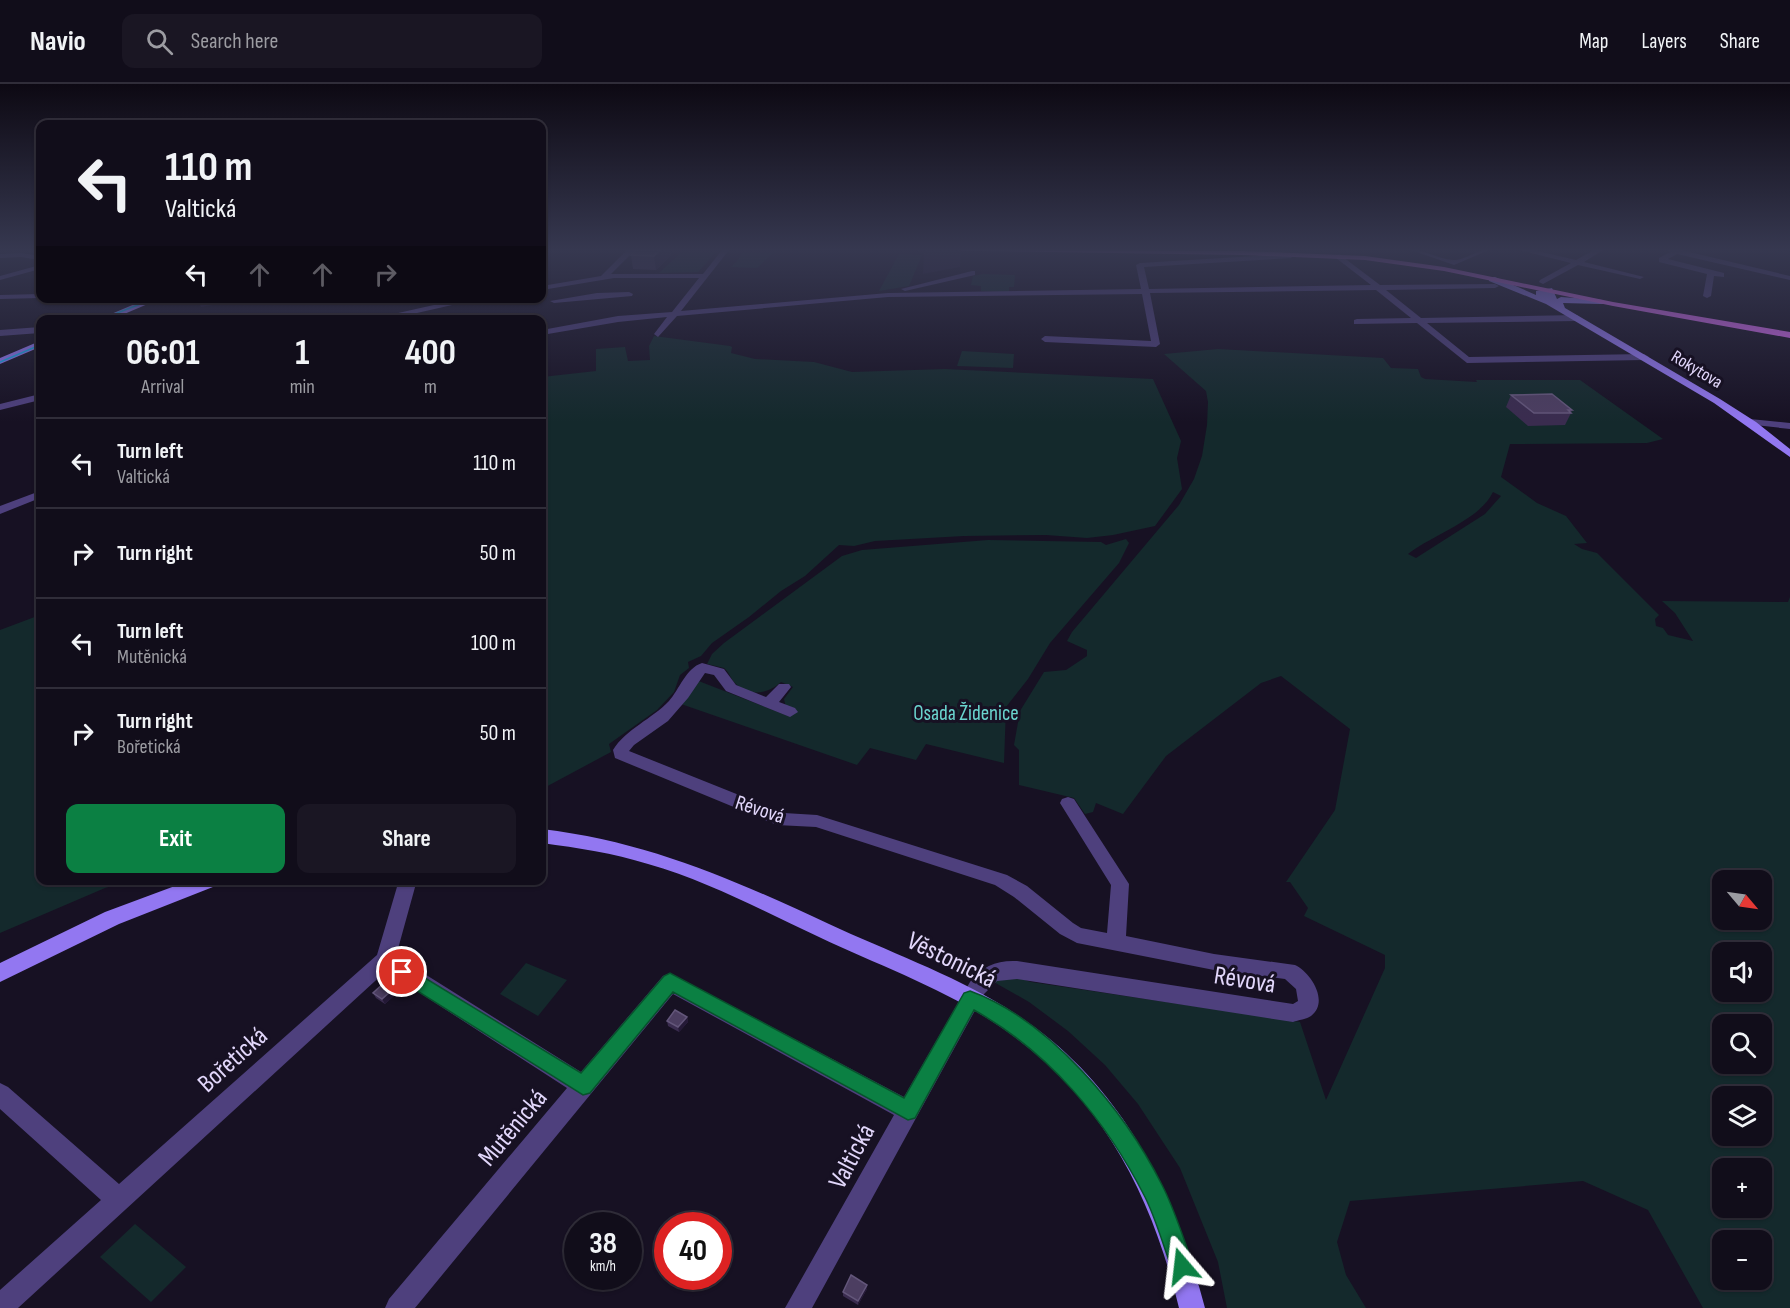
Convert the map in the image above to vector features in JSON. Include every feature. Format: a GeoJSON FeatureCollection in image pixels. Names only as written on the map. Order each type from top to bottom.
{"type":"FeatureCollection","features":[{"type":"Feature","properties":{"kind":"main road"},"geometry":{"type":"LineString","coordinates":[[114,315],[134,307]]}},
{"type":"Feature","properties":{"kind":"main road","name":"Rokytova"},"geometry":{"type":"LineString","coordinates":[[1556,307],[1644,357],[1751,423],[1790,454]]}},
{"type":"Feature","properties":{"kind":"main road"},"geometry":{"type":"LineString","coordinates":[[1559,307],[1562,310]]}},
{"type":"Feature","properties":{"kind":"main road"},"geometry":{"type":"LineString","coordinates":[[1631,307],[1790,335]]}},
{"type":"Feature","properties":{"kind":"main road"},"geometry":{"type":"LineString","coordinates":[[0,361],[36,346]]}},
{"type":"Feature","properties":{"kind":"main road","name":"Věstonická"},"geometry":{"type":"LineString","coordinates":[[546,837],[622,849],[695,871],[970,999],[1001,1016],[1038,1042],[1075,1077],[1111,1119],[1141,1167],[1167,1220],[1178,1250],[1192,1308]]}},
{"type":"Feature","properties":{"kind":"main road"},"geometry":{"type":"LineString","coordinates":[[0,973],[112,918],[199,885]]}},
{"type":"Feature","properties":{"kind":"street"},"geometry":{"type":"LineString","coordinates":[[391,315],[427,307]]}},
{"type":"Feature","properties":{"kind":"street"},"geometry":{"type":"LineString","coordinates":[[658,334],[679,307]]}},
{"type":"Feature","properties":{"kind":"street"},"geometry":{"type":"LineString","coordinates":[[546,332],[618,319],[744,307]]}},
{"type":"Feature","properties":{"kind":"street"},"geometry":{"type":"LineString","coordinates":[[1045,339],[1156,345],[1149,307]]}},
{"type":"Feature","properties":{"kind":"street"},"geometry":{"type":"LineString","coordinates":[[1403,307],[1467,360],[1644,357]]}},
{"type":"Feature","properties":{"kind":"street"},"geometry":{"type":"LineString","coordinates":[[408,315],[416,309]]}},
{"type":"Feature","properties":{"kind":"street"},"geometry":{"type":"LineString","coordinates":[[1357,322],[1577,318]]}},
{"type":"Feature","properties":{"kind":"street"},"geometry":{"type":"LineString","coordinates":[[0,333],[36,330]]}},
{"type":"Feature","properties":{"kind":"street"},"geometry":{"type":"LineString","coordinates":[[0,407],[36,398]]}},
{"type":"Feature","properties":{"kind":"street"},"geometry":{"type":"LineString","coordinates":[[1751,423],[1790,426]]}},
{"type":"Feature","properties":{"kind":"street"},"geometry":{"type":"LineString","coordinates":[[0,510],[36,496]]}},
{"type":"Feature","properties":{"kind":"street","name":"Révová"},"geometry":{"type":"LineString","coordinates":[[790,712],[731,688],[719,672],[702,669],[694,674],[679,700],[663,717],[628,741],[621,750],[621,754],[783,820],[817,821],[1012,884],[1047,917],[1067,930],[1090,939],[1214,962],[1288,971],[1296,975],[1306,986],[1308,1002],[1299,1013],[1275,1012],[1003,968],[990,973],[983,979],[970,999]]}},
{"type":"Feature","properties":{"kind":"street"},"geometry":{"type":"LineString","coordinates":[[768,704],[784,687]]}},
{"type":"Feature","properties":{"kind":"street"},"geometry":{"type":"LineString","coordinates":[[1068,802],[1120,884],[1116,943]]}},
{"type":"Feature","properties":{"kind":"street"},"geometry":{"type":"LineString","coordinates":[[406,885],[384,960],[583,1086]]}},
{"type":"Feature","properties":{"kind":"street","name":"Bořetická"},"geometry":{"type":"LineString","coordinates":[[0,1307],[384,960]]}},
{"type":"Feature","properties":{"kind":"street","name":"Mutěnická"},"geometry":{"type":"LineString","coordinates":[[398,1308],[670,981],[908,1111]]}},
{"type":"Feature","properties":{"kind":"street","name":"Valtická"},"geometry":{"type":"LineString","coordinates":[[798,1308],[970,999]]}},
{"type":"Feature","properties":{"kind":"street"},"geometry":{"type":"LineString","coordinates":[[0,1094],[119,1200]]}},
{"type":"Feature","properties":{"kind":"green space"},"geometry":{"type":"Polygon","coordinates":[[[654,336],[730,346],[732,347],[731,353],[755,359],[814,362],[852,372],[945,369],[1153,379],[1181,441],[1177,458],[1182,489],[1155,526],[1113,535],[1087,538],[1046,535],[964,536],[875,541],[854,546],[839,545],[805,576],[781,591],[712,643],[701,656],[688,662],[689,668],[680,675],[674,692],[657,710],[609,744],[611,752],[546,787],[546,377],[596,371],[596,349],[625,347],[628,361],[650,360],[649,346],[654,336]]]}},
{"type":"Feature","properties":{"kind":"green space"},"geometry":{"type":"Polygon","coordinates":[[[1218,349],[1383,358],[1391,368],[1418,369],[1421,377],[1425,379],[1477,382],[1476,380],[1580,380],[1663,439],[1647,443],[1510,444],[1501,477],[1537,503],[1566,516],[1587,543],[1574,544],[1597,553],[1659,615],[1655,619],[1656,626],[1663,628],[1668,635],[1693,641],[1675,613],[1662,601],[1788,602],[1790,597],[1790,1308],[1703,1308],[1648,1210],[1583,1181],[1350,1201],[1337,1242],[1346,1275],[1366,1308],[1227,1308],[1218,1262],[1180,1168],[1138,1104],[1105,1065],[1068,1031],[1029,1002],[992,981],[1003,973],[1031,982],[1300,1022],[1326,1100],[1385,968],[1385,955],[1304,916],[1308,908],[1290,882],[1286,882],[1335,810],[1350,729],[1281,676],[1261,683],[1166,756],[1123,814],[1096,803],[1093,812],[1085,814],[1074,798],[1019,785],[1019,750],[1014,745],[1020,711],[1044,672],[1066,670],[1087,656],[1087,650],[1067,641],[1072,632],[1179,505],[1194,479],[1202,456],[1207,425],[1206,391],[1164,354],[1218,349]],[[1493,492],[1478,511],[1408,554],[1416,558],[1485,514],[1501,496],[1493,492]]]}},
{"type":"Feature","properties":{"kind":"green space"},"geometry":{"type":"Polygon","coordinates":[[[962,351],[1014,354],[1013,368],[957,366],[962,351]]]}},
{"type":"Feature","properties":{"kind":"green space","name":"Osada Židenice"},"geometry":{"type":"Polygon","coordinates":[[[1126,539],[1129,543],[1119,563],[1050,643],[1028,679],[1006,707],[1004,763],[926,744],[916,760],[870,748],[857,765],[681,704],[696,680],[788,716],[784,699],[793,687],[781,682],[765,691],[747,691],[734,682],[724,668],[707,664],[712,654],[724,643],[842,556],[862,550],[988,540],[1101,542],[1106,545],[1126,539]]]}},
{"type":"Feature","properties":{"kind":"green space"},"geometry":{"type":"Polygon","coordinates":[[[36,616],[36,885],[116,885],[0,933],[0,630],[36,616]]]}},
{"type":"Feature","properties":{"kind":"green space"},"geometry":{"type":"Polygon","coordinates":[[[526,963],[567,980],[538,1016],[500,994],[526,963]]]}},
{"type":"Feature","properties":{"kind":"green space"},"geometry":{"type":"Polygon","coordinates":[[[135,1224],[186,1267],[151,1302],[100,1257],[135,1224]]]}},
{"type":"Feature","properties":{"kind":"building"},"geometry":{"type":"Polygon","coordinates":[[[1552,394],[1572,410],[1568,410],[1571,413],[1534,413],[1511,395],[1552,394]]]}},
{"type":"Feature","properties":{"kind":"building"},"geometry":{"type":"Polygon","coordinates":[[[384,983],[393,989],[382,999],[373,993],[384,983]]]}},
{"type":"Feature","properties":{"kind":"building"},"geometry":{"type":"Polygon","coordinates":[[[675,1010],[687,1017],[678,1027],[667,1021],[675,1010]]]}},
{"type":"Feature","properties":{"kind":"building"},"geometry":{"type":"Polygon","coordinates":[[[851,1275],[867,1285],[858,1301],[843,1292],[851,1275]]]}},
{"type":"Feature","properties":{"kind":"tram line"},"geometry":{"type":"LineString","coordinates":[[112,315],[132,307]]}},
{"type":"Feature","properties":{"kind":"tram line"},"geometry":{"type":"LineString","coordinates":[[0,362],[36,347]]}},
{"type":"Feature","properties":{"kind":"route"},"geometry":{"type":"LineString","coordinates":[[402,972],[583,1086],[670,981],[908,1111],[970,999],[1001,1016],[1038,1042],[1075,1077],[1111,1119],[1155,1193],[1167,1220],[1182,1266]]}}]}
